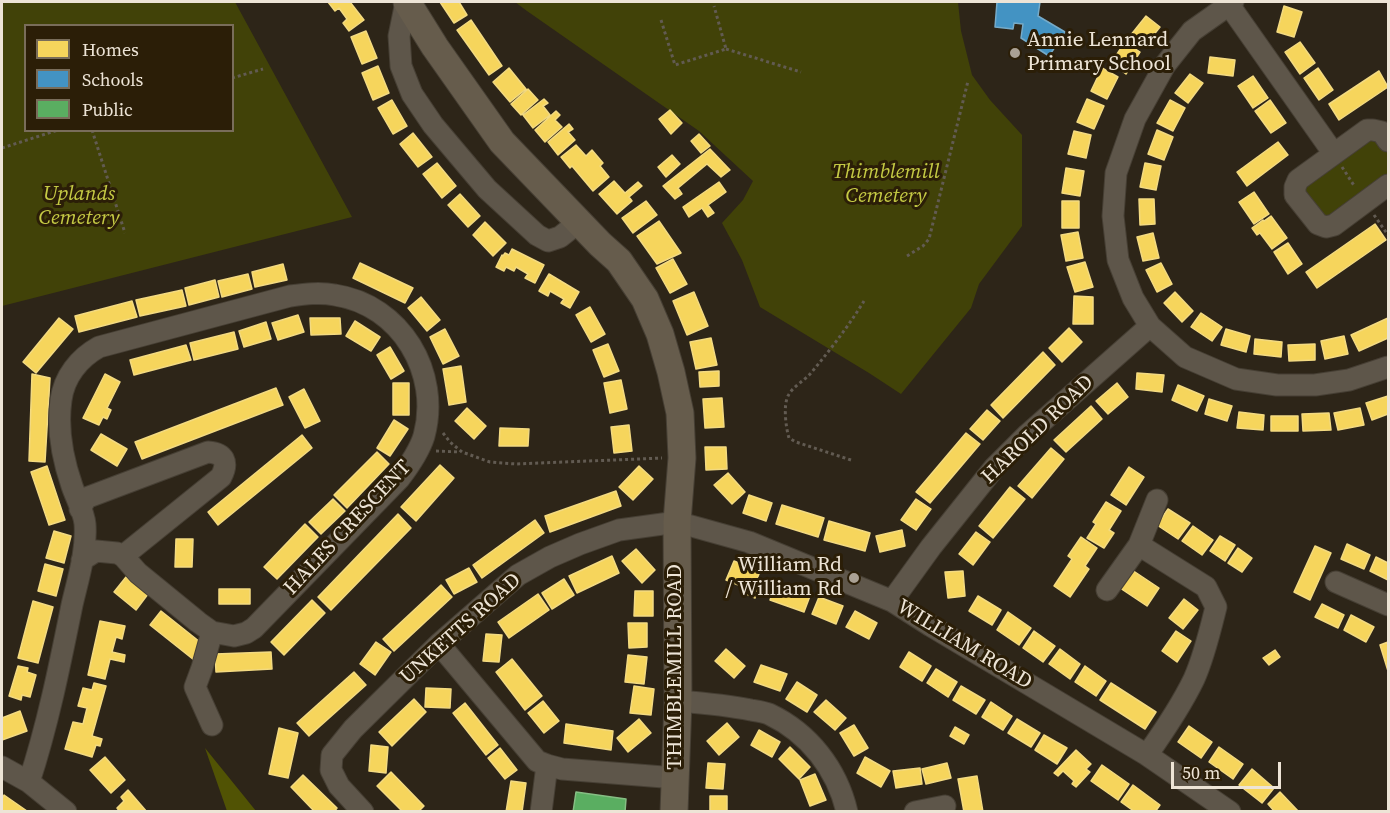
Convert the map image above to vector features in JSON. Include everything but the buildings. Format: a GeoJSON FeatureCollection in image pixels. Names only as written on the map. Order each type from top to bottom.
{"type":"FeatureCollection","features":[{"type":"Feature","properties":{"kind":"main road","name":"THIMBLEMILL ROAD"},"geometry":{"type":"LineString","coordinates":[[406,2],[502,142],[600,244],[635,308],[647,336],[660,377],[666,411],[670,470],[677,522],[678,701],[674,812]]}},
{"type":"Feature","properties":{"kind":"street","name":"THIMBLEMILL ROAD"},"geometry":{"type":"LineString","coordinates":[[406,2],[399,36],[401,66],[412,94],[433,125],[487,189],[537,235],[548,242],[560,237],[579,222]]}},
{"type":"Feature","properties":{"kind":"street"},"geometry":{"type":"LineString","coordinates":[[1334,154],[1230,2],[1192,31],[1166,65],[1135,119],[1116,173],[1113,216],[1118,260],[1133,298],[1150,326],[1185,357],[1236,379],[1277,385],[1314,385],[1349,380],[1389,367]]}},
{"type":"Feature","properties":{"kind":"street"},"geometry":{"type":"LineString","coordinates":[[1389,141],[1382,132],[1367,130],[1298,180],[1295,195],[1318,224],[1326,227],[1334,225],[1389,185]]}},
{"type":"Feature","properties":{"kind":"street","name":"HALES CRESCENT"},"geometry":{"type":"LineString","coordinates":[[28,782],[44,730],[85,541],[82,516],[64,457],[60,414],[63,389],[73,369],[89,353],[99,347],[290,296],[315,293],[338,295],[360,302],[394,324],[411,344],[420,364],[429,402],[420,446],[413,461],[399,479],[254,628],[234,636],[212,632]]}},
{"type":"Feature","properties":{"kind":"street","name":"HAROLD ROAD"},"geometry":{"type":"LineString","coordinates":[[892,601],[931,547],[994,468],[1028,434],[1150,326]]}},
{"type":"Feature","properties":{"kind":"street"},"geometry":{"type":"LineString","coordinates":[[82,560],[96,551],[120,554],[221,477],[225,470],[222,457],[208,452],[86,498],[82,516],[120,554],[138,573],[212,632],[195,687],[212,724]]}},
{"type":"Feature","properties":{"kind":"street"},"geometry":{"type":"LineString","coordinates":[[1107,590],[1139,545],[1157,500]]}},
{"type":"Feature","properties":{"kind":"street","name":"WILLIAM ROAD"},"geometry":{"type":"LineString","coordinates":[[677,522],[749,542],[892,601],[1148,755],[1228,811]]}},
{"type":"Feature","properties":{"kind":"street","name":"UNKETTS ROAD"},"geometry":{"type":"LineString","coordinates":[[363,812],[339,786],[331,770],[332,755],[353,729],[439,644],[518,575],[550,557],[580,543],[619,530],[677,522]]}},
{"type":"Feature","properties":{"kind":"street"},"geometry":{"type":"LineString","coordinates":[[1139,545],[1206,587],[1216,607],[1195,677],[1148,755]]}},
{"type":"Feature","properties":{"kind":"street"},"geometry":{"type":"LineString","coordinates":[[1336,582],[1389,605]]}},
{"type":"Feature","properties":{"kind":"street"},"geometry":{"type":"LineString","coordinates":[[439,644],[537,761],[562,768],[676,778]]}},
{"type":"Feature","properties":{"kind":"street"},"geometry":{"type":"LineString","coordinates":[[678,701],[728,705],[768,713],[802,735],[827,763],[843,795],[847,812]]}},
{"type":"Feature","properties":{"kind":"street"},"geometry":{"type":"LineString","coordinates":[[541,812],[547,765]]}},
{"type":"Feature","properties":{"kind":"street"},"geometry":{"type":"LineString","coordinates":[[2,767],[28,782],[66,812]]}},
{"type":"Feature","properties":{"kind":"street"},"geometry":{"type":"LineString","coordinates":[[915,812],[945,806]]}},
{"type":"Feature","properties":{"kind":"path"},"geometry":{"type":"LineString","coordinates":[[714,6],[726,49]]}},
{"type":"Feature","properties":{"kind":"path"},"geometry":{"type":"LineString","coordinates":[[661,20],[675,65],[726,49],[801,72]]}},
{"type":"Feature","properties":{"kind":"path"},"geometry":{"type":"LineString","coordinates":[[234,77],[263,69]]}},
{"type":"Feature","properties":{"kind":"path"},"geometry":{"type":"LineString","coordinates":[[907,255],[923,246],[929,239],[968,81]]}},
{"type":"Feature","properties":{"kind":"path"},"geometry":{"type":"LineString","coordinates":[[2,147],[51,132]]}},
{"type":"Feature","properties":{"kind":"path"},"geometry":{"type":"LineString","coordinates":[[93,132],[125,233]]}},
{"type":"Feature","properties":{"kind":"path"},"geometry":{"type":"LineString","coordinates":[[851,460],[789,438],[785,404],[788,395],[808,376],[851,322],[864,301]]}},
{"type":"Feature","properties":{"kind":"path"},"geometry":{"type":"LineString","coordinates":[[429,402],[438,428],[450,442],[462,452],[490,462],[516,464],[662,458]]}},
{"type":"Feature","properties":{"kind":"green space","name":"Uplands Cemetery"},"geometry":{"type":"Polygon","coordinates":[[[2,2],[235,2],[352,217],[2,306],[2,2]]]}},
{"type":"Feature","properties":{"kind":"green space","name":"Thimblemill Cemetery"},"geometry":{"type":"Polygon","coordinates":[[[515,2],[958,2],[961,31],[972,75],[990,100],[1022,135],[1022,226],[979,284],[971,308],[901,394],[760,307],[742,260],[722,223],[743,200],[753,181],[699,131],[515,2]]]}},
{"type":"Feature","properties":{"kind":"green space"},"geometry":{"type":"Polygon","coordinates":[[[1367,137],[1388,146],[1388,181],[1324,219],[1301,189],[1367,137]]]}},
{"type":"Feature","properties":{"kind":"shaded area"},"geometry":{"type":"Polygon","coordinates":[[[205,748],[256,811],[227,811],[205,748]]]}},
{"type":"Feature","properties":{"kind":"place","name":"Annie Lennard Primary School"},"geometry":{"type":"Point","coordinates":[1015,53]}},
{"type":"Feature","properties":{"kind":"place","name":"William Rd / William Rd"},"geometry":{"type":"Point","coordinates":[854,578]}}]}
